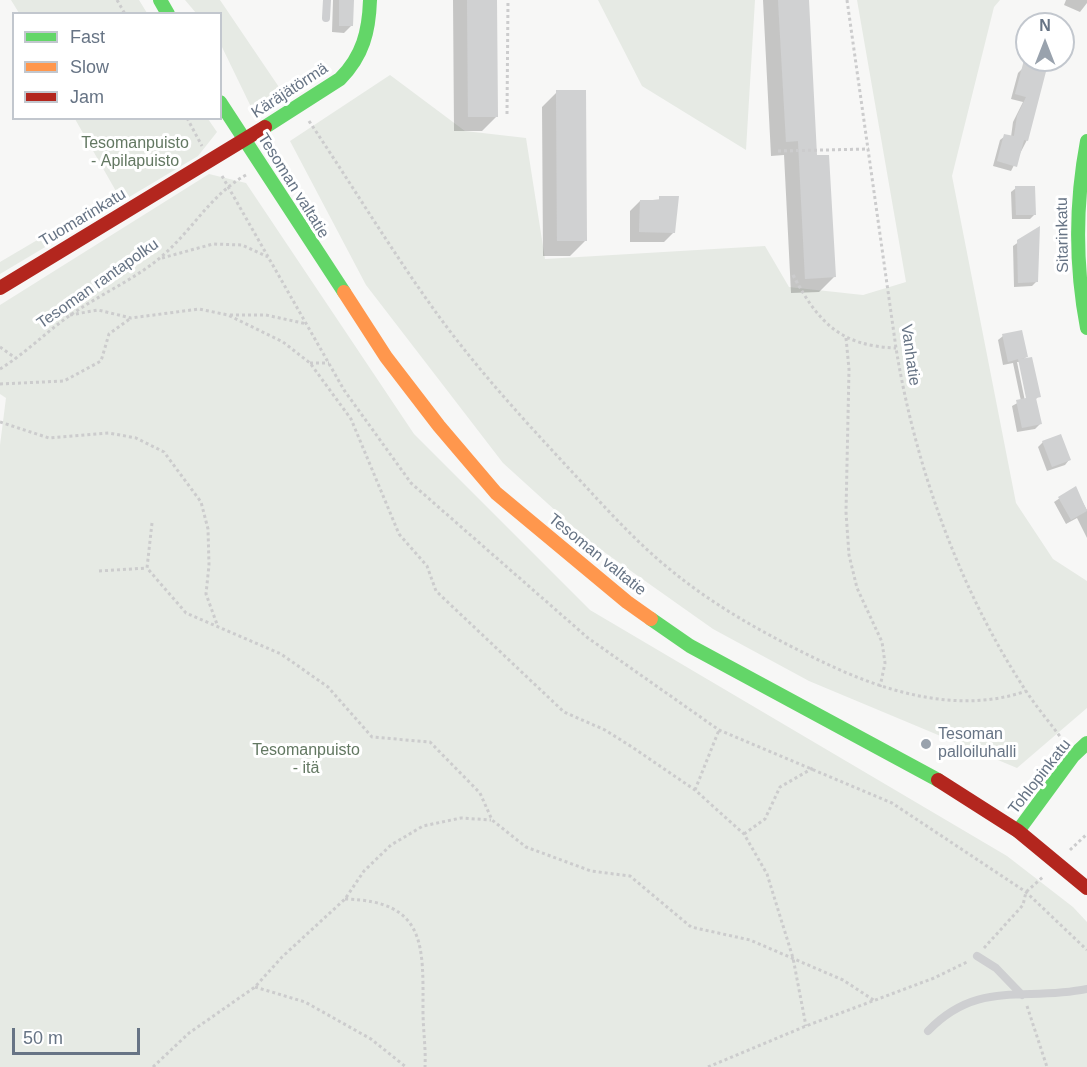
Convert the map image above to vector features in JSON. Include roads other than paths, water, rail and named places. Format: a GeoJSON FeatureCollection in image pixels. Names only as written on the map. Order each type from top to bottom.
{"type":"FeatureCollection","features":[{"type":"Feature","properties":{"kind":"main road","name":"Käräjätörmä"},"geometry":{"type":"LineString","coordinates":[[245,140],[316,95],[353,68],[363,51],[368,36],[370,0]]}},
{"type":"Feature","properties":{"kind":"main road","name":"Tesoman valtatie"},"geometry":{"type":"LineString","coordinates":[[222,105],[386,357],[439,426],[496,493],[627,602],[690,646],[915,767],[1018,831],[1087,888]]}},
{"type":"Feature","properties":{"kind":"main road","name":"Tuomarinkatu"},"geometry":{"type":"LineString","coordinates":[[0,288],[245,140]]}},
{"type":"Feature","properties":{"kind":"main road","name":"Sitarinkatu"},"geometry":{"type":"LineString","coordinates":[[1087,141],[1079,185],[1077,237],[1087,328]]}},
{"type":"Feature","properties":{"kind":"main road","name":"Tohlopinkatu"},"geometry":{"type":"LineString","coordinates":[[1018,831],[1073,756],[1087,744]]}},
{"type":"Feature","properties":{"kind":"lane"},"geometry":{"type":"LineString","coordinates":[[326,18],[327,0]]}},
{"type":"Feature","properties":{"kind":"lane"},"geometry":{"type":"LineString","coordinates":[[977,956],[996,968],[1022,995]]}},
{"type":"Feature","properties":{"kind":"lane"},"geometry":{"type":"LineString","coordinates":[[928,1031],[944,1015],[975,999],[1087,989]]}},
{"type":"Feature","properties":{"kind":"place","name":"Tesoman palloiluhalli"},"geometry":{"type":"Point","coordinates":[926,744]}},
{"type":"Feature","properties":{"kind":"park label","name":"Tesomanpuisto - Apilapuisto"},"geometry":{"type":"Point","coordinates":[135,153]}},
{"type":"Feature","properties":{"kind":"park label","name":"Tesomanpuisto - itä"},"geometry":{"type":"Point","coordinates":[306,760]}}]}
